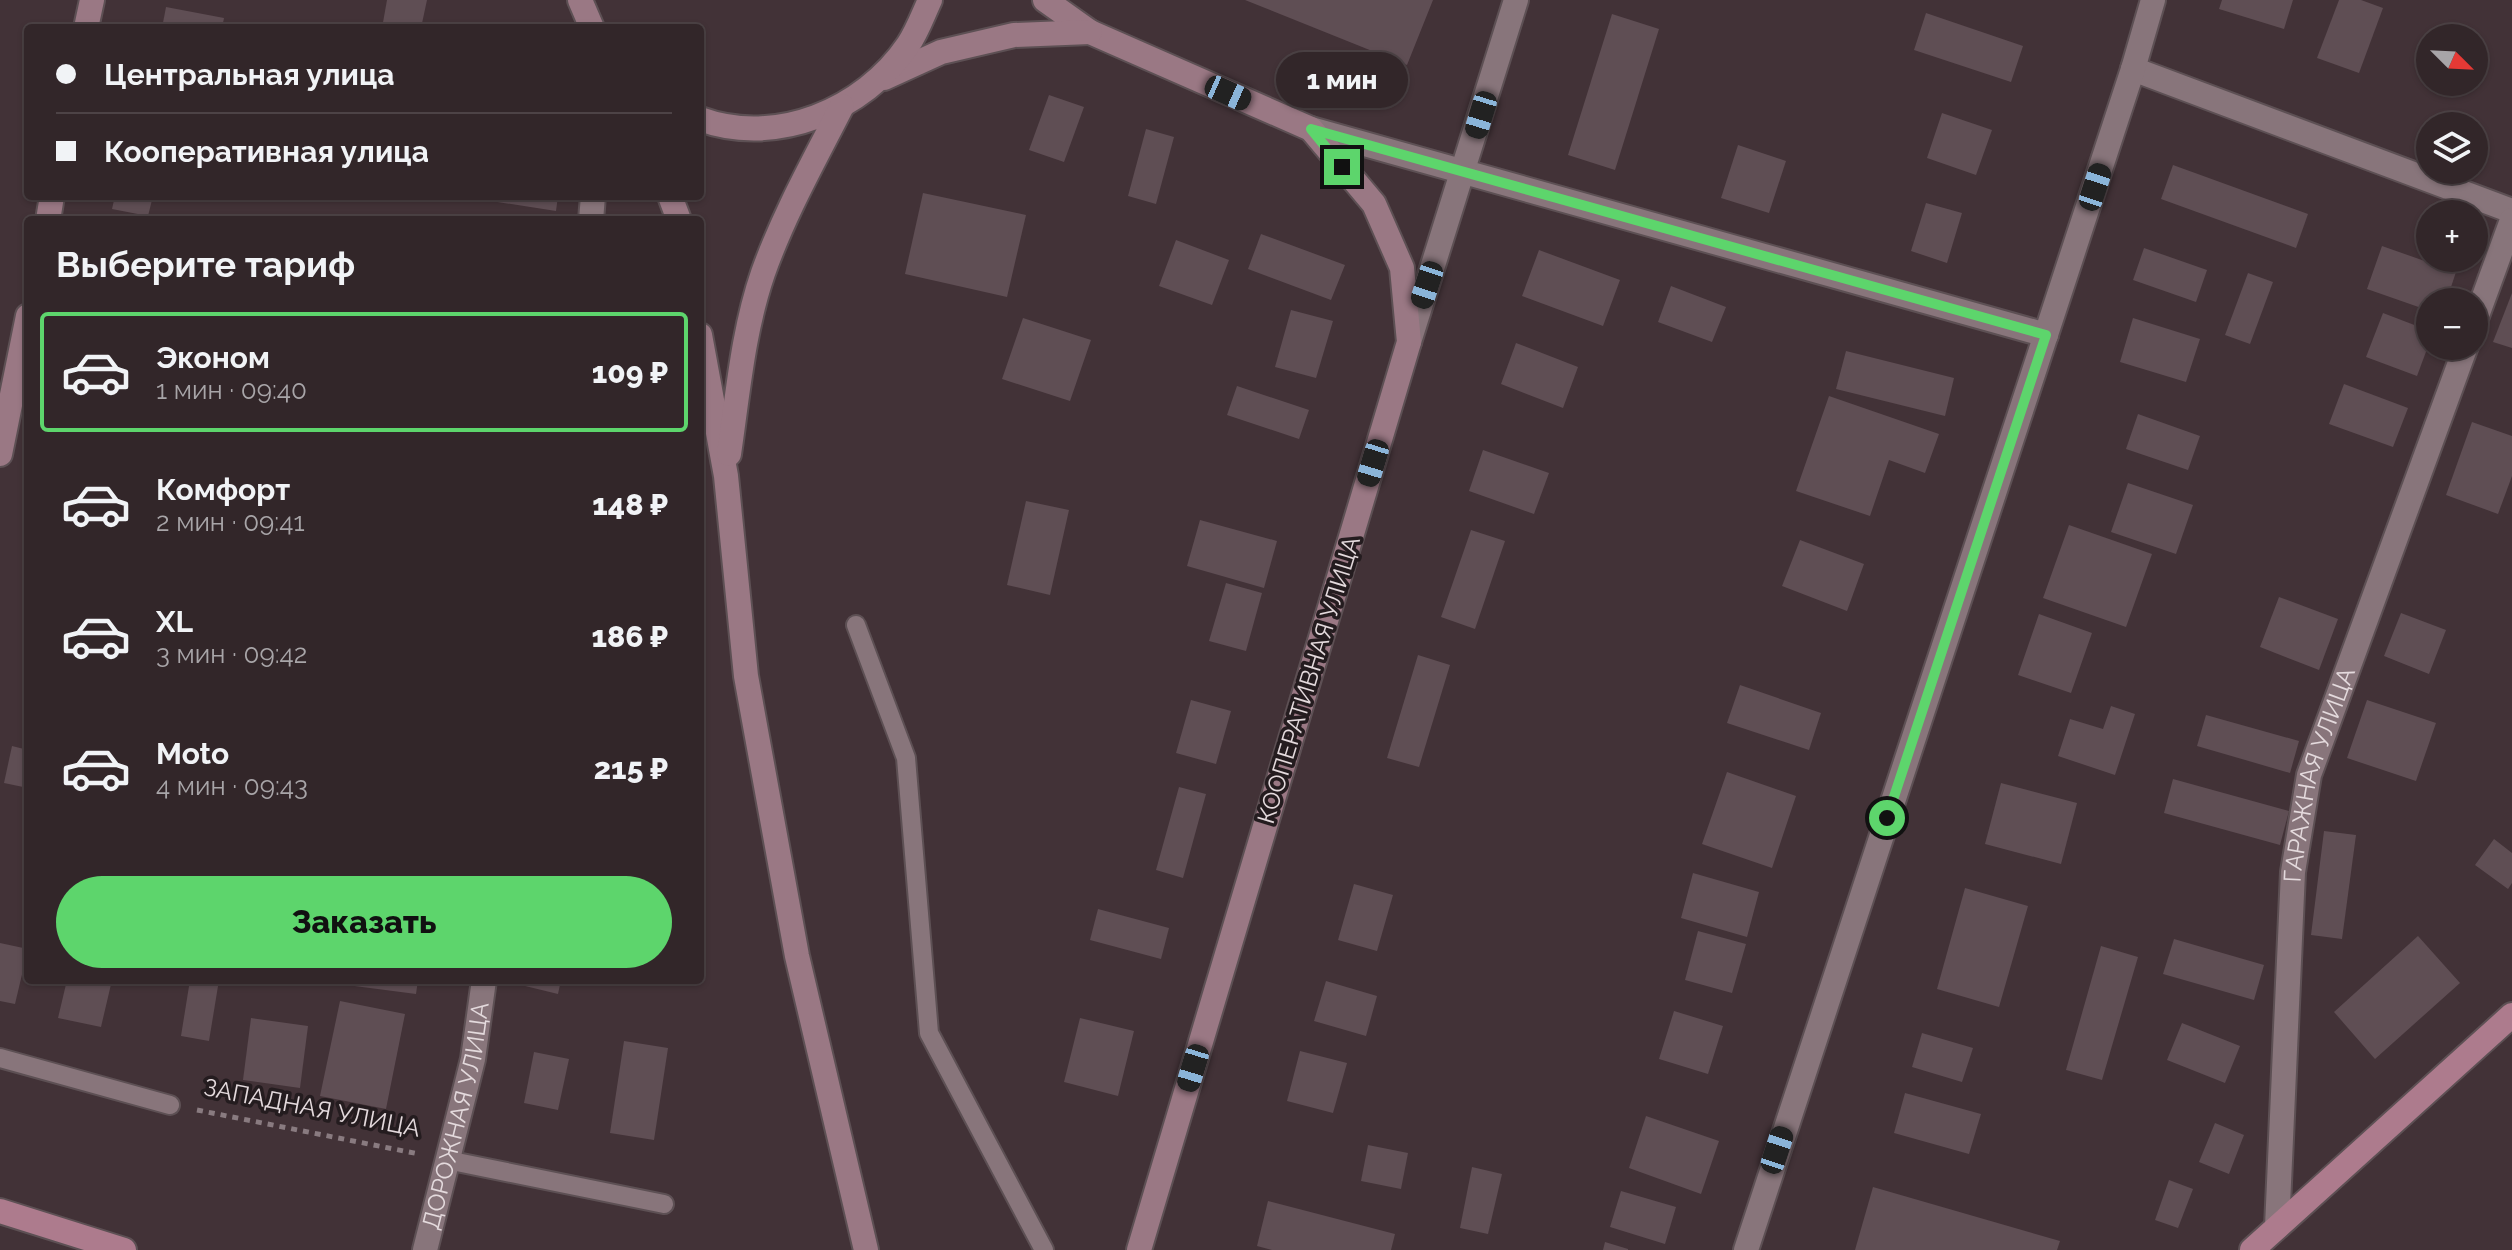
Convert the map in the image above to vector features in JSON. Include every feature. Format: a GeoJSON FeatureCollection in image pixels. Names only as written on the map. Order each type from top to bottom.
{"type":"FeatureCollection","features":[{"type":"Feature","properties":{"kind":"main road"},"geometry":{"type":"LineString","coordinates":[[87,24],[92,0]]}},
{"type":"Feature","properties":{"kind":"main road"},"geometry":{"type":"LineString","coordinates":[[876,82],[909,44],[930,0]]}},
{"type":"Feature","properties":{"kind":"main road"},"geometry":{"type":"LineString","coordinates":[[1045,0],[1090,32],[1311,129]]}},
{"type":"Feature","properties":{"kind":"main road"},"geometry":{"type":"LineString","coordinates":[[704,121],[757,128],[801,122],[842,106],[876,82],[941,52],[1014,35],[1090,32]]}},
{"type":"Feature","properties":{"kind":"main road"},"geometry":{"type":"LineString","coordinates":[[726,476],[746,339],[763,275],[787,213],[842,106]]}},
{"type":"Feature","properties":{"kind":"main road","name":"КООПЕРАТИВНАЯ УЛИЦА"},"geometry":{"type":"LineString","coordinates":[[1139,1250],[1409,342],[1402,268],[1374,204],[1311,129]]}},
{"type":"Feature","properties":{"kind":"main road"},"geometry":{"type":"LineString","coordinates":[[0,454],[24,336]]}},
{"type":"Feature","properties":{"kind":"main road"},"geometry":{"type":"LineString","coordinates":[[704,357],[726,476],[751,707],[797,956],[866,1250]]}},
{"type":"Feature","properties":{"kind":"main road"},"geometry":{"type":"LineString","coordinates":[[2252,1250],[2512,1015]]}},
{"type":"Feature","properties":{"kind":"main road"},"geometry":{"type":"LineString","coordinates":[[0,1211],[124,1250]]}},
{"type":"Feature","properties":{"kind":"street"},"geometry":{"type":"LineString","coordinates":[[1409,342],[1516,0]]}},
{"type":"Feature","properties":{"kind":"street"},"geometry":{"type":"LineString","coordinates":[[1746,1250],[2153,0]]}},
{"type":"Feature","properties":{"kind":"street"},"geometry":{"type":"LineString","coordinates":[[2133,69],[2512,211]]}},
{"type":"Feature","properties":{"kind":"street"},"geometry":{"type":"LineString","coordinates":[[1311,129],[2046,335]]}},
{"type":"Feature","properties":{"kind":"street"},"geometry":{"type":"LineString","coordinates":[[2487,288],[2512,220]]}},
{"type":"Feature","properties":{"kind":"street","name":"ГАРАЖНАЯ УЛИЦА"},"geometry":{"type":"LineString","coordinates":[[2277,1227],[2293,872],[2309,775],[2461,360]]}},
{"type":"Feature","properties":{"kind":"street","name":"ДОРОЖНАЯ УЛИЦА"},"geometry":{"type":"LineString","coordinates":[[425,1250],[473,1059],[483,984]]}},
{"type":"Feature","properties":{"kind":"lane"},"geometry":{"type":"LineString","coordinates":[[856,625],[906,758],[929,1033],[1044,1250]]}},
{"type":"Feature","properties":{"kind":"lane","name":"ЗАПАДНАЯ УЛИЦА"},"geometry":{"type":"LineString","coordinates":[[0,1058],[170,1105]]}},
{"type":"Feature","properties":{"kind":"lane","name":"ЗАПАДНАЯ УЛИЦА"},"geometry":{"type":"LineString","coordinates":[[447,1160],[664,1204]]}},
{"type":"Feature","properties":{"kind":"path","name":"ЗАПАДНАЯ УЛИЦА"},"geometry":{"type":"LineString","coordinates":[[170,1105],[447,1160]]}},
{"type":"Feature","properties":{"kind":"building"},"geometry":{"type":"Polygon","coordinates":[[[387,0],[427,0],[422,24],[383,24],[387,0]]]}},
{"type":"Feature","properties":{"kind":"building"},"geometry":{"type":"Polygon","coordinates":[[[1245,0],[1433,0],[1407,65],[1245,0]]]}},
{"type":"Feature","properties":{"kind":"building"},"geometry":{"type":"Polygon","coordinates":[[[2222,0],[2293,0],[2284,29],[2219,9],[2222,0]]]}},
{"type":"Feature","properties":{"kind":"building"},"geometry":{"type":"Polygon","coordinates":[[[2339,0],[2361,0],[2383,8],[2359,73],[2317,58],[2339,0]]]}},
{"type":"Feature","properties":{"kind":"building"},"geometry":{"type":"Polygon","coordinates":[[[166,7],[224,18],[223,24],[163,24],[166,7]]]}},
{"type":"Feature","properties":{"kind":"building"},"geometry":{"type":"Polygon","coordinates":[[[1926,13],[2023,46],[2011,82],[1914,50],[1926,13]]]}},
{"type":"Feature","properties":{"kind":"building"},"geometry":{"type":"Polygon","coordinates":[[[1612,14],[1659,29],[1615,170],[1568,155],[1612,14]]]}},
{"type":"Feature","properties":{"kind":"building"},"geometry":{"type":"Polygon","coordinates":[[[1049,95],[1084,107],[1064,162],[1029,150],[1049,95]]]}},
{"type":"Feature","properties":{"kind":"building"},"geometry":{"type":"Polygon","coordinates":[[[1942,113],[1992,130],[1976,175],[1927,158],[1942,113]]]}},
{"type":"Feature","properties":{"kind":"building"},"geometry":{"type":"Polygon","coordinates":[[[1146,129],[1174,137],[1156,204],[1128,196],[1146,129]]]}},
{"type":"Feature","properties":{"kind":"building"},"geometry":{"type":"Polygon","coordinates":[[[1738,145],[1786,161],[1769,213],[1721,198],[1738,145]]]}},
{"type":"Feature","properties":{"kind":"building"},"geometry":{"type":"Polygon","coordinates":[[[2173,165],[2308,214],[2296,248],[2161,199],[2173,165]]]}},
{"type":"Feature","properties":{"kind":"building"},"geometry":{"type":"Polygon","coordinates":[[[923,193],[1026,215],[1007,297],[905,274],[923,193]]]}},
{"type":"Feature","properties":{"kind":"building"},"geometry":{"type":"Polygon","coordinates":[[[114,200],[152,200],[148,216],[112,209],[114,200]]]}},
{"type":"Feature","properties":{"kind":"building"},"geometry":{"type":"Polygon","coordinates":[[[491,200],[557,200],[556,211],[491,200]]]}},
{"type":"Feature","properties":{"kind":"building"},"geometry":{"type":"Polygon","coordinates":[[[1926,203],[1962,213],[1947,263],[1911,251],[1926,203]]]}},
{"type":"Feature","properties":{"kind":"building"},"geometry":{"type":"Polygon","coordinates":[[[1261,234],[1345,265],[1331,300],[1248,269],[1261,234]]]}},
{"type":"Feature","properties":{"kind":"building"},"geometry":{"type":"Polygon","coordinates":[[[1176,240],[1229,260],[1212,305],[1159,286],[1176,240]]]}},
{"type":"Feature","properties":{"kind":"building"},"geometry":{"type":"Polygon","coordinates":[[[2382,246],[2416,258],[2416,272],[2456,272],[2451,288],[2416,288],[2416,306],[2367,289],[2382,246]]]}},
{"type":"Feature","properties":{"kind":"building"},"geometry":{"type":"Polygon","coordinates":[[[2144,248],[2207,270],[2196,302],[2133,280],[2144,248]]]}},
{"type":"Feature","properties":{"kind":"building"},"geometry":{"type":"Polygon","coordinates":[[[1539,250],[1620,280],[1603,326],[1522,296],[1539,250]]]}},
{"type":"Feature","properties":{"kind":"building"},"geometry":{"type":"Polygon","coordinates":[[[2248,273],[2273,282],[2250,344],[2225,335],[2248,273]]]}},
{"type":"Feature","properties":{"kind":"building"},"geometry":{"type":"Polygon","coordinates":[[[1671,286],[1726,307],[1712,342],[1658,322],[1671,286]]]}},
{"type":"Feature","properties":{"kind":"building"},"geometry":{"type":"Polygon","coordinates":[[[2512,293],[2512,348],[2493,342],[2512,293]]]}},
{"type":"Feature","properties":{"kind":"building"},"geometry":{"type":"Polygon","coordinates":[[[1291,310],[1333,321],[1316,378],[1275,367],[1291,310]]]}},
{"type":"Feature","properties":{"kind":"building"},"geometry":{"type":"Polygon","coordinates":[[[2383,313],[2416,326],[2416,360],[2423,360],[2417,376],[2366,357],[2383,313]]]}},
{"type":"Feature","properties":{"kind":"building"},"geometry":{"type":"Polygon","coordinates":[[[1023,318],[1091,340],[1070,401],[1002,379],[1023,318]]]}},
{"type":"Feature","properties":{"kind":"building"},"geometry":{"type":"Polygon","coordinates":[[[2133,318],[2200,339],[2186,382],[2120,362],[2133,318]]]}},
{"type":"Feature","properties":{"kind":"building"},"geometry":{"type":"Polygon","coordinates":[[[1516,343],[1578,367],[1563,408],[1501,384],[1516,343]]]}},
{"type":"Feature","properties":{"kind":"building"},"geometry":{"type":"Polygon","coordinates":[[[1846,351],[1954,378],[1945,416],[1836,389],[1846,351]]]}},
{"type":"Feature","properties":{"kind":"building"},"geometry":{"type":"Polygon","coordinates":[[[2344,384],[2408,408],[2393,447],[2329,424],[2344,384]]]}},
{"type":"Feature","properties":{"kind":"building"},"geometry":{"type":"Polygon","coordinates":[[[1237,386],[1309,410],[1299,439],[1227,415],[1237,386]]]}},
{"type":"Feature","properties":{"kind":"building"},"geometry":{"type":"Polygon","coordinates":[[[1829,396],[1939,434],[1925,473],[1889,460],[1870,516],[1796,491],[1829,396]]]}},
{"type":"Feature","properties":{"kind":"building"},"geometry":{"type":"Polygon","coordinates":[[[2138,414],[2200,436],[2188,470],[2126,449],[2138,414]]]}},
{"type":"Feature","properties":{"kind":"building"},"geometry":{"type":"Polygon","coordinates":[[[2472,422],[2512,436],[2512,476],[2498,514],[2446,495],[2472,422]]]}},
{"type":"Feature","properties":{"kind":"building"},"geometry":{"type":"Polygon","coordinates":[[[1483,450],[1549,473],[1534,514],[1469,491],[1483,450]]]}},
{"type":"Feature","properties":{"kind":"building"},"geometry":{"type":"Polygon","coordinates":[[[2128,483],[2193,505],[2176,554],[2111,532],[2128,483]]]}},
{"type":"Feature","properties":{"kind":"building"},"geometry":{"type":"Polygon","coordinates":[[[1026,501],[1069,510],[1050,595],[1007,585],[1026,501]]]}},
{"type":"Feature","properties":{"kind":"building"},"geometry":{"type":"Polygon","coordinates":[[[1200,520],[1277,541],[1264,588],[1187,566],[1200,520]]]}},
{"type":"Feature","properties":{"kind":"building"},"geometry":{"type":"Polygon","coordinates":[[[2069,525],[2152,554],[2126,627],[2043,598],[2069,525]]]}},
{"type":"Feature","properties":{"kind":"building"},"geometry":{"type":"Polygon","coordinates":[[[1471,530],[1505,541],[1475,629],[1441,617],[1471,530]]]}},
{"type":"Feature","properties":{"kind":"building"},"geometry":{"type":"Polygon","coordinates":[[[1800,540],[1864,564],[1847,611],[1782,586],[1800,540]]]}},
{"type":"Feature","properties":{"kind":"building"},"geometry":{"type":"Polygon","coordinates":[[[1226,583],[1262,593],[1246,651],[1209,641],[1226,583]]]}},
{"type":"Feature","properties":{"kind":"building"},"geometry":{"type":"Polygon","coordinates":[[[2279,597],[2338,619],[2319,670],[2260,647],[2279,597]]]}},
{"type":"Feature","properties":{"kind":"building"},"geometry":{"type":"Polygon","coordinates":[[[2401,613],[2446,630],[2429,674],[2384,656],[2401,613]]]}},
{"type":"Feature","properties":{"kind":"building"},"geometry":{"type":"Polygon","coordinates":[[[2039,614],[2092,633],[2071,693],[2018,675],[2039,614]]]}},
{"type":"Feature","properties":{"kind":"building"},"geometry":{"type":"Polygon","coordinates":[[[1418,655],[1450,665],[1419,767],[1387,758],[1418,655]]]}},
{"type":"Feature","properties":{"kind":"building"},"geometry":{"type":"Polygon","coordinates":[[[1740,685],[1821,713],[1809,750],[1727,723],[1740,685]]]}},
{"type":"Feature","properties":{"kind":"building"},"geometry":{"type":"Polygon","coordinates":[[[1191,700],[1231,711],[1216,764],[1176,753],[1191,700]]]}},
{"type":"Feature","properties":{"kind":"building"},"geometry":{"type":"Polygon","coordinates":[[[2367,700],[2436,723],[2416,781],[2347,758],[2367,700]]]}},
{"type":"Feature","properties":{"kind":"building"},"geometry":{"type":"Polygon","coordinates":[[[2111,706],[2135,714],[2115,775],[2058,756],[2070,719],[2103,729],[2111,706]]]}},
{"type":"Feature","properties":{"kind":"building"},"geometry":{"type":"Polygon","coordinates":[[[2206,715],[2299,741],[2290,773],[2197,746],[2206,715]]]}},
{"type":"Feature","properties":{"kind":"building"},"geometry":{"type":"Polygon","coordinates":[[[12,746],[24,749],[24,787],[4,783],[12,746]]]}},
{"type":"Feature","properties":{"kind":"building"},"geometry":{"type":"Polygon","coordinates":[[[1727,772],[1796,796],[1772,868],[1702,844],[1727,772]]]}},
{"type":"Feature","properties":{"kind":"building"},"geometry":{"type":"Polygon","coordinates":[[[2173,779],[2289,811],[2280,845],[2164,813],[2173,779]]]}},
{"type":"Feature","properties":{"kind":"building"},"geometry":{"type":"Polygon","coordinates":[[[2001,783],[2077,803],[2061,864],[1985,844],[2001,783]]]}},
{"type":"Feature","properties":{"kind":"building"},"geometry":{"type":"Polygon","coordinates":[[[1179,787],[1206,794],[1183,878],[1156,870],[1179,787]]]}},
{"type":"Feature","properties":{"kind":"building"},"geometry":{"type":"Polygon","coordinates":[[[2324,831],[2356,835],[2342,939],[2311,935],[2324,831]]]}},
{"type":"Feature","properties":{"kind":"building"},"geometry":{"type":"Polygon","coordinates":[[[2494,839],[2512,853],[2512,883],[2508,889],[2475,865],[2494,839]]]}},
{"type":"Feature","properties":{"kind":"building"},"geometry":{"type":"Polygon","coordinates":[[[1693,873],[1759,892],[1747,937],[1681,918],[1693,873]]]}},
{"type":"Feature","properties":{"kind":"building"},"geometry":{"type":"Polygon","coordinates":[[[1354,884],[1393,895],[1377,951],[1338,940],[1354,884]]]}},
{"type":"Feature","properties":{"kind":"building"},"geometry":{"type":"Polygon","coordinates":[[[1965,888],[2028,906],[1999,1007],[1937,989],[1965,888]]]}},
{"type":"Feature","properties":{"kind":"building"},"geometry":{"type":"Polygon","coordinates":[[[1098,909],[1169,928],[1161,959],[1090,940],[1098,909]]]}},
{"type":"Feature","properties":{"kind":"building"},"geometry":{"type":"Polygon","coordinates":[[[1698,931],[1746,944],[1732,993],[1685,980],[1698,931]]]}},
{"type":"Feature","properties":{"kind":"building"},"geometry":{"type":"Polygon","coordinates":[[[2418,936],[2460,983],[2375,1059],[2334,1012],[2418,936]]]}},
{"type":"Feature","properties":{"kind":"building"},"geometry":{"type":"Polygon","coordinates":[[[2174,939],[2264,965],[2254,1000],[2163,974],[2174,939]]]}},
{"type":"Feature","properties":{"kind":"building"},"geometry":{"type":"Polygon","coordinates":[[[0,943],[24,948],[24,966],[15,1004],[0,1001],[0,943]]]}},
{"type":"Feature","properties":{"kind":"building"},"geometry":{"type":"Polygon","coordinates":[[[2101,946],[2138,957],[2102,1080],[2066,1070],[2101,946]]]}},
{"type":"Feature","properties":{"kind":"building"},"geometry":{"type":"Polygon","coordinates":[[[1326,981],[1377,996],[1366,1036],[1314,1021],[1326,981]]]}},
{"type":"Feature","properties":{"kind":"building"},"geometry":{"type":"Polygon","coordinates":[[[66,984],[111,984],[101,1027],[58,1018],[66,984]]]}},
{"type":"Feature","properties":{"kind":"building"},"geometry":{"type":"Polygon","coordinates":[[[189,984],[218,984],[209,1041],[181,1036],[189,984]]]}},
{"type":"Feature","properties":{"kind":"building"},"geometry":{"type":"Polygon","coordinates":[[[339,984],[417,984],[416,994],[339,984]]]}},
{"type":"Feature","properties":{"kind":"building"},"geometry":{"type":"Polygon","coordinates":[[[521,984],[560,984],[558,994],[521,984]]]}},
{"type":"Feature","properties":{"kind":"building"},"geometry":{"type":"Polygon","coordinates":[[[340,1001],[405,1014],[386,1109],[320,1096],[340,1001]]]}},
{"type":"Feature","properties":{"kind":"building"},"geometry":{"type":"Polygon","coordinates":[[[1674,1011],[1723,1026],[1708,1074],[1659,1059],[1674,1011]]]}},
{"type":"Feature","properties":{"kind":"building"},"geometry":{"type":"Polygon","coordinates":[[[251,1018],[308,1026],[300,1088],[243,1080],[251,1018]]]}},
{"type":"Feature","properties":{"kind":"building"},"geometry":{"type":"Polygon","coordinates":[[[1080,1018],[1134,1031],[1118,1096],[1064,1082],[1080,1018]]]}},
{"type":"Feature","properties":{"kind":"building"},"geometry":{"type":"Polygon","coordinates":[[[2182,1023],[2240,1046],[2225,1083],[2167,1060],[2182,1023]]]}},
{"type":"Feature","properties":{"kind":"building"},"geometry":{"type":"Polygon","coordinates":[[[1922,1033],[1973,1048],[1962,1082],[1912,1067],[1922,1033]]]}},
{"type":"Feature","properties":{"kind":"building"},"geometry":{"type":"Polygon","coordinates":[[[624,1041],[668,1048],[654,1140],[610,1133],[624,1041]]]}},
{"type":"Feature","properties":{"kind":"building"},"geometry":{"type":"Polygon","coordinates":[[[1300,1051],[1347,1063],[1333,1113],[1287,1101],[1300,1051]]]}},
{"type":"Feature","properties":{"kind":"building"},"geometry":{"type":"Polygon","coordinates":[[[534,1052],[569,1059],[558,1110],[524,1103],[534,1052]]]}},
{"type":"Feature","properties":{"kind":"building"},"geometry":{"type":"Polygon","coordinates":[[[1905,1093],[1981,1114],[1969,1154],[1894,1133],[1905,1093]]]}},
{"type":"Feature","properties":{"kind":"building"},"geometry":{"type":"Polygon","coordinates":[[[1646,1116],[1719,1141],[1701,1194],[1629,1168],[1646,1116]]]}},
{"type":"Feature","properties":{"kind":"building"},"geometry":{"type":"Polygon","coordinates":[[[2215,1123],[2244,1135],[2229,1174],[2199,1162],[2215,1123]]]}},
{"type":"Feature","properties":{"kind":"building"},"geometry":{"type":"Polygon","coordinates":[[[1368,1145],[1408,1153],[1401,1189],[1361,1181],[1368,1145]]]}},
{"type":"Feature","properties":{"kind":"building"},"geometry":{"type":"Polygon","coordinates":[[[1472,1167],[1502,1174],[1488,1234],[1460,1228],[1472,1167]]]}},
{"type":"Feature","properties":{"kind":"building"},"geometry":{"type":"Polygon","coordinates":[[[2169,1180],[2193,1189],[2178,1228],[2155,1220],[2169,1180]]]}},
{"type":"Feature","properties":{"kind":"building"},"geometry":{"type":"Polygon","coordinates":[[[1873,1187],[2060,1241],[2057,1250],[1855,1250],[1873,1187]]]}},
{"type":"Feature","properties":{"kind":"building"},"geometry":{"type":"Polygon","coordinates":[[[1621,1191],[1676,1207],[1665,1244],[1610,1227],[1621,1191]]]}},
{"type":"Feature","properties":{"kind":"building"},"geometry":{"type":"Polygon","coordinates":[[[1268,1201],[1395,1234],[1391,1250],[1272,1250],[1257,1246],[1268,1201]]]}},
{"type":"Feature","properties":{"kind":"building"},"geometry":{"type":"Polygon","coordinates":[[[1605,1242],[1628,1249],[1628,1250],[1603,1250],[1605,1242]]]}},
{"type":"Feature","properties":{"kind":"route"},"geometry":{"type":"LineString","coordinates":[[1342,167],[1311,129],[2046,335],[1887,818]]}}]}
